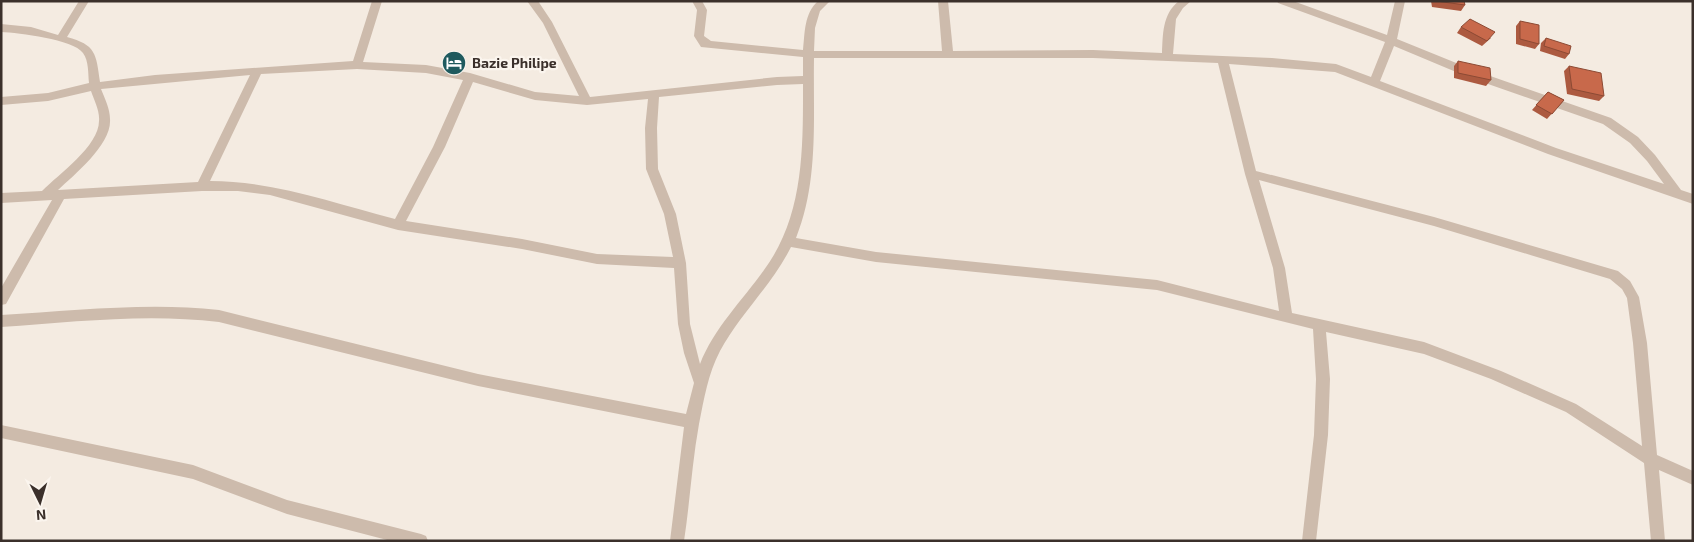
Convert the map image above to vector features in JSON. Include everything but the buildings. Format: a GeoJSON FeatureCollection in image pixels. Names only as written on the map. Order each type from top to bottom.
{"type":"FeatureCollection","features":[{"type":"Feature","properties":{"kind":"street"},"geometry":{"type":"LineString","coordinates":[[61,38],[84,1]]}},
{"type":"Feature","properties":{"kind":"street"},"geometry":{"type":"LineString","coordinates":[[357,65],[376,1]]}},
{"type":"Feature","properties":{"kind":"street"},"geometry":{"type":"LineString","coordinates":[[532,1],[548,22],[587,101]]}},
{"type":"Feature","properties":{"kind":"street"},"geometry":{"type":"LineString","coordinates":[[697,1],[702,10],[699,36],[705,44],[808,54],[1093,54],[1336,68],[1552,151],[1693,199]]}},
{"type":"Feature","properties":{"kind":"street"},"geometry":{"type":"LineString","coordinates":[[677,541],[692,422],[700,382],[708,360],[723,333],[778,261],[789,242],[800,203],[807,156],[808,54],[812,16],[819,5],[825,1]]}},
{"type":"Feature","properties":{"kind":"street"},"geometry":{"type":"LineString","coordinates":[[943,1],[948,55]]}},
{"type":"Feature","properties":{"kind":"street"},"geometry":{"type":"LineString","coordinates":[[1167,58],[1169,22],[1172,13],[1186,1]]}},
{"type":"Feature","properties":{"kind":"street"},"geometry":{"type":"LineString","coordinates":[[1282,1],[1391,41],[1472,74],[1607,121],[1634,140],[1651,158],[1676,192]]}},
{"type":"Feature","properties":{"kind":"street"},"geometry":{"type":"LineString","coordinates":[[1374,82],[1391,41],[1400,1]]}},
{"type":"Feature","properties":{"kind":"street"},"geometry":{"type":"LineString","coordinates":[[1,28],[32,30],[61,38],[79,44],[90,53],[95,86],[105,120],[103,131],[94,146],[44,196]]}},
{"type":"Feature","properties":{"kind":"street"},"geometry":{"type":"LineString","coordinates":[[1223,60],[1252,174],[1276,252],[1285,291],[1286,317]]}},
{"type":"Feature","properties":{"kind":"street"},"geometry":{"type":"LineString","coordinates":[[1,101],[48,98],[95,86],[154,79],[305,67],[357,65],[426,69],[470,77],[535,96],[587,101],[778,81],[808,80]]}},
{"type":"Feature","properties":{"kind":"street"},"geometry":{"type":"LineString","coordinates":[[202,186],[257,72]]}},
{"type":"Feature","properties":{"kind":"street"},"geometry":{"type":"LineString","coordinates":[[398,225],[439,147],[470,77]]}},
{"type":"Feature","properties":{"kind":"street"},"geometry":{"type":"LineString","coordinates":[[654,95],[651,163],[670,214],[680,264],[680,298],[684,332],[691,360],[700,382]]}},
{"type":"Feature","properties":{"kind":"street"},"geometry":{"type":"LineString","coordinates":[[1252,174],[1444,224],[1550,255],[1614,276],[1626,284],[1632,297],[1640,343],[1658,541]]}},
{"type":"Feature","properties":{"kind":"street"},"geometry":{"type":"LineString","coordinates":[[1,198],[202,186],[238,186],[270,190],[398,225],[522,244],[596,259],[680,264]]}},
{"type":"Feature","properties":{"kind":"street"},"geometry":{"type":"LineString","coordinates":[[1,300],[61,194]]}},
{"type":"Feature","properties":{"kind":"street"},"geometry":{"type":"LineString","coordinates":[[789,242],[868,256],[1157,285],[1286,317],[1424,348],[1496,375],[1571,408],[1650,459],[1693,478]]}},
{"type":"Feature","properties":{"kind":"street"},"geometry":{"type":"LineString","coordinates":[[1,321],[129,313],[205,314],[478,380],[692,422]]}},
{"type":"Feature","properties":{"kind":"street"},"geometry":{"type":"LineString","coordinates":[[1309,541],[1321,435],[1323,379],[1320,324]]}},
{"type":"Feature","properties":{"kind":"street"},"geometry":{"type":"LineString","coordinates":[[1,431],[193,472],[287,507],[421,541]]}},
{"type":"Feature","properties":{"kind":"place","name":"Bazie Philipe"},"geometry":{"type":"Point","coordinates":[454,63]}}]}
